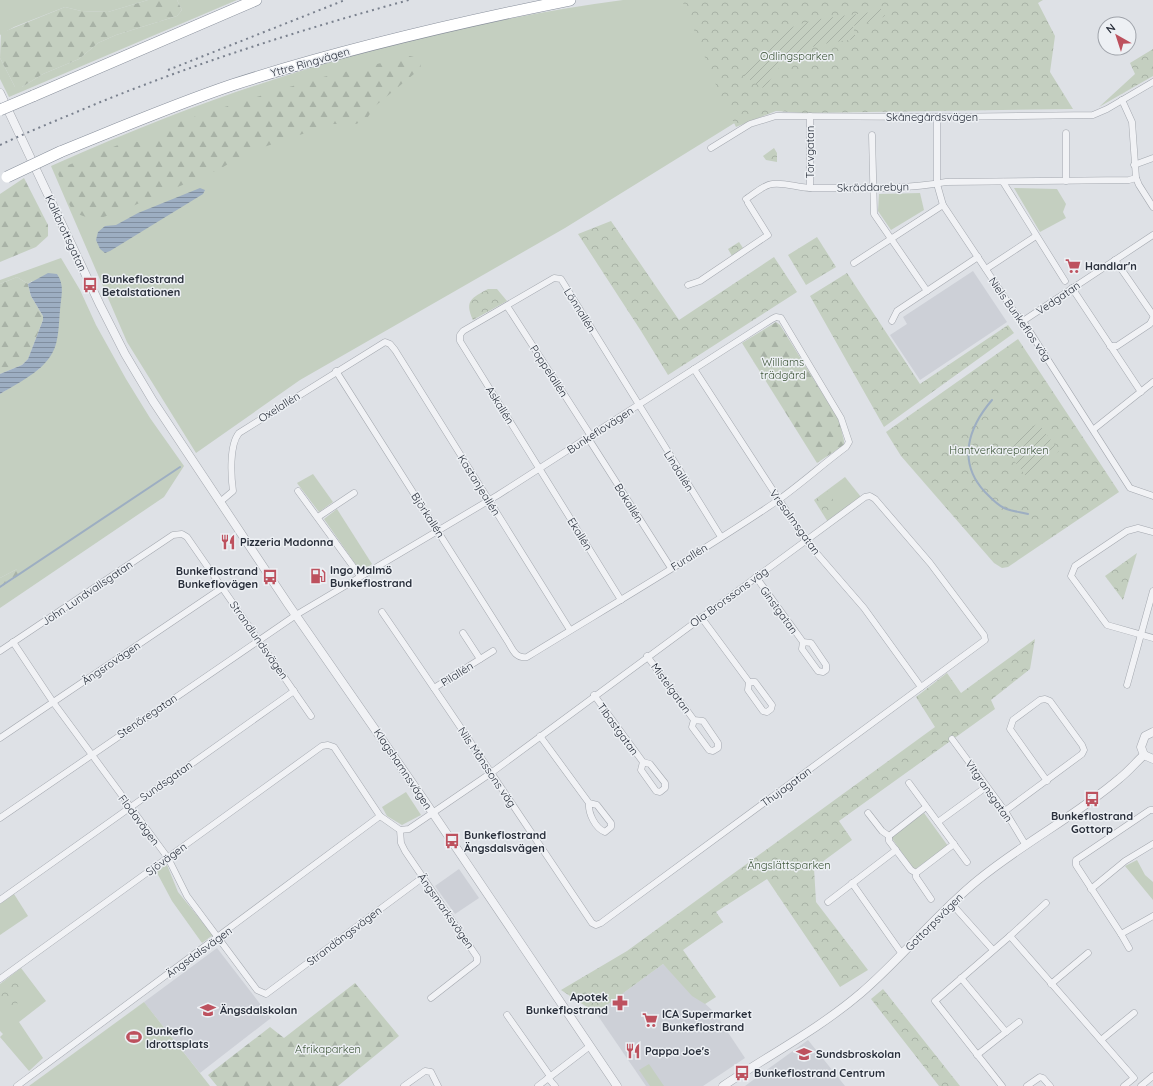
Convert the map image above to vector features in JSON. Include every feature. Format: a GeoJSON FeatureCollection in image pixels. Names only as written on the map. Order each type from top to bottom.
{"type":"FeatureCollection","features":[{"type":"Feature","properties":{"kind":"highway"},"geometry":{"type":"LineString","coordinates":[[0,110],[256,0]]}},
{"type":"Feature","properties":{"kind":"highway","name":"Yttre Ringvägen"},"geometry":{"type":"LineString","coordinates":[[4,178],[60,152],[154,114],[231,86],[299,64],[361,47],[473,20],[570,0]]}},
{"type":"Feature","properties":{"kind":"street","name":"Skånegårdsvägen"},"geometry":{"type":"LineString","coordinates":[[711,148],[750,124],[776,116],[937,117],[1093,115],[1153,82]]}},
{"type":"Feature","properties":{"kind":"street","name":"Kalkbrottsgatan"},"geometry":{"type":"LineString","coordinates":[[0,93],[100,305],[129,361],[187,453]]}},
{"type":"Feature","properties":{"kind":"street"},"geometry":{"type":"LineString","coordinates":[[1122,100],[1132,122],[1136,178],[1153,207]]}},
{"type":"Feature","properties":{"kind":"street","name":"Torvgatan"},"geometry":{"type":"LineString","coordinates":[[810,116],[810,188]]}},
{"type":"Feature","properties":{"kind":"street","name":"Niels Bunkeflos väg"},"geometry":{"type":"LineString","coordinates":[[937,117],[937,184],[943,204],[1015,313],[1023,321],[1094,429],[1130,488],[1153,496]]}},
{"type":"Feature","properties":{"kind":"street"},"geometry":{"type":"LineString","coordinates":[[1066,133],[1066,182]]}},
{"type":"Feature","properties":{"kind":"street"},"geometry":{"type":"LineString","coordinates":[[872,135],[874,214],[926,291]]}},
{"type":"Feature","properties":{"kind":"street"},"geometry":{"type":"LineString","coordinates":[[1134,166],[1153,158]]}},
{"type":"Feature","properties":{"kind":"street","name":"Skräddarebyn"},"geometry":{"type":"LineString","coordinates":[[688,285],[699,281],[768,234],[747,201],[770,184],[786,183],[810,188],[873,187],[929,186],[946,182],[1066,182],[1129,180],[1136,178]]}},
{"type":"Feature","properties":{"kind":"street"},"geometry":{"type":"LineString","coordinates":[[1003,182],[1065,281]]}},
{"type":"Feature","properties":{"kind":"street"},"geometry":{"type":"LineString","coordinates":[[854,263],[943,204]]}},
{"type":"Feature","properties":{"kind":"street","name":"Vedgatan"},"geometry":{"type":"LineString","coordinates":[[1023,321],[1153,235]]}},
{"type":"Feature","properties":{"kind":"street"},"geometry":{"type":"LineString","coordinates":[[986,269],[1036,236]]}},
{"type":"Feature","properties":{"kind":"street"},"geometry":{"type":"LineString","coordinates":[[892,321],[897,311],[978,257]]}},
{"type":"Feature","properties":{"kind":"street"},"geometry":{"type":"LineString","coordinates":[[1115,260],[1153,315]]}},
{"type":"Feature","properties":{"kind":"street","name":"Lönnallén"},"geometry":{"type":"LineString","coordinates":[[460,341],[460,335],[464,331],[554,278],[561,279],[638,405]]}},
{"type":"Feature","properties":{"kind":"street"},"geometry":{"type":"LineString","coordinates":[[1072,288],[1141,392]]}},
{"type":"Feature","properties":{"kind":"street","name":"Poppelallén"},"geometry":{"type":"LineString","coordinates":[[507,306],[589,437]]}},
{"type":"Feature","properties":{"kind":"street","name":"Bunkeflovägen"},"geometry":{"type":"LineString","coordinates":[[296,615],[540,469],[776,317],[781,318],[841,418],[849,442]]}},
{"type":"Feature","properties":{"kind":"street"},"geometry":{"type":"LineString","coordinates":[[1110,346],[1117,346],[1150,324],[1153,318]]}},
{"type":"Feature","properties":{"kind":"street","name":"Askallén"},"geometry":{"type":"LineString","coordinates":[[460,341],[540,469]]}},
{"type":"Feature","properties":{"kind":"street","name":"Oxelallén"},"geometry":{"type":"LineString","coordinates":[[220,502],[233,491],[230,474],[235,438],[239,433],[336,371],[385,342]]}},
{"type":"Feature","properties":{"kind":"street","name":"Kastanjeallén"},"geometry":{"type":"LineString","coordinates":[[385,342],[390,344],[395,350],[570,630]]}},
{"type":"Feature","properties":{"kind":"street","name":"Vresalmsgatan"},"geometry":{"type":"LineString","coordinates":[[694,369],[806,541],[864,608],[921,687]]}},
{"type":"Feature","properties":{"kind":"street","name":"Björkallén"},"geometry":{"type":"LineString","coordinates":[[336,371],[508,642],[518,657],[521,658]]}},
{"type":"Feature","properties":{"kind":"street"},"geometry":{"type":"LineString","coordinates":[[1094,429],[1153,382]]}},
{"type":"Feature","properties":{"kind":"street","name":"Lindallén"},"geometry":{"type":"LineString","coordinates":[[638,405],[721,537]]}},
{"type":"Feature","properties":{"kind":"street","name":"Bokallén"},"geometry":{"type":"LineString","coordinates":[[589,437],[671,568]]}},
{"type":"Feature","properties":{"kind":"street","name":"Furallén"},"geometry":{"type":"LineString","coordinates":[[521,658],[527,657],[621,600],[778,500],[846,447],[849,442]]}},
{"type":"Feature","properties":{"kind":"street","name":"Klagshamnsvägen"},"geometry":{"type":"LineString","coordinates":[[187,453],[617,1086]]}},
{"type":"Feature","properties":{"kind":"street","name":"Ekallén"},"geometry":{"type":"LineString","coordinates":[[540,469],[621,600]]}},
{"type":"Feature","properties":{"kind":"street"},"geometry":{"type":"LineString","coordinates":[[298,491],[360,576]]}},
{"type":"Feature","properties":{"kind":"street"},"geometry":{"type":"LineString","coordinates":[[318,517],[354,493]]}},
{"type":"Feature","properties":{"kind":"street","name":"Ola Brorssons väg"},"geometry":{"type":"LineString","coordinates":[[433,813],[491,773],[594,695],[866,497],[870,496],[875,499],[930,563],[984,635],[985,640],[980,645]]}},
{"type":"Feature","properties":{"kind":"street"},"geometry":{"type":"LineString","coordinates":[[1153,532],[1132,529],[1075,566],[1071,576],[1107,625],[1153,638]]}},
{"type":"Feature","properties":{"kind":"street","name":"Strandlundsvägen"},"geometry":{"type":"LineString","coordinates":[[173,535],[182,534],[187,537],[311,716]]}},
{"type":"Feature","properties":{"kind":"street","name":"John Lundvallsgatan"},"geometry":{"type":"LineString","coordinates":[[0,651],[173,535]]}},
{"type":"Feature","properties":{"kind":"street","name":"Ginstgatan"},"geometry":{"type":"LineString","coordinates":[[756,577],[803,642],[802,649],[818,671],[823,672],[826,670],[826,665],[810,643],[803,642]]}},
{"type":"Feature","properties":{"kind":"street","name":"Ängsrovägen"},"geometry":{"type":"LineString","coordinates":[[0,738],[222,588]]}},
{"type":"Feature","properties":{"kind":"street"},"geometry":{"type":"LineString","coordinates":[[1127,685],[1153,591]]}},
{"type":"Feature","properties":{"kind":"street","name":"Nils Månssons väg"},"geometry":{"type":"LineString","coordinates":[[382,612],[592,923]]}},
{"type":"Feature","properties":{"kind":"street","name":"Stenöregatan"},"geometry":{"type":"LineString","coordinates":[[0,818],[90,754],[296,615]]}},
{"type":"Feature","properties":{"kind":"street"},"geometry":{"type":"LineString","coordinates":[[701,617],[749,682],[748,690],[763,711],[767,712],[771,709],[772,705],[755,682],[749,682]]}},
{"type":"Feature","properties":{"kind":"street","name":"Pilallén"},"geometry":{"type":"LineString","coordinates":[[463,632],[480,659]]}},
{"type":"Feature","properties":{"kind":"street","name":"Flodavägen"},"geometry":{"type":"LineString","coordinates":[[13,642],[90,754],[168,858],[187,896],[258,990],[266,994]]}},
{"type":"Feature","properties":{"kind":"street","name":"Thujagatan"},"geometry":{"type":"LineString","coordinates":[[592,923],[596,925],[601,923],[980,645]]}},
{"type":"Feature","properties":{"kind":"street","name":"Pilallén"},"geometry":{"type":"LineString","coordinates":[[434,688],[493,651]]}},
{"type":"Feature","properties":{"kind":"street","name":"Mistelgatan"},"geometry":{"type":"LineString","coordinates":[[647,656],[694,720],[703,721],[718,743],[718,748],[713,751],[709,750],[692,727],[694,720]]}},
{"type":"Feature","properties":{"kind":"street","name":"Sundsgatan"},"geometry":{"type":"LineString","coordinates":[[0,900],[294,691]]}},
{"type":"Feature","properties":{"kind":"street","name":"Tibastgatan"},"geometry":{"type":"LineString","coordinates":[[594,695],[643,762],[650,764],[665,783],[665,788],[660,792],[656,791],[641,770],[643,762]]}},
{"type":"Feature","properties":{"kind":"street"},"geometry":{"type":"LineString","coordinates":[[1005,812],[1047,781],[1082,754],[1084,750],[1082,745],[1050,702],[1045,699],[1040,700],[1013,720],[1010,730],[1047,781]]}},
{"type":"Feature","properties":{"kind":"street"},"geometry":{"type":"LineString","coordinates":[[1153,732],[1148,733],[1142,739],[1140,747],[1144,755],[1153,759]]}},
{"type":"Feature","properties":{"kind":"street"},"geometry":{"type":"LineString","coordinates":[[540,736],[588,803],[588,812],[601,830],[605,832],[611,827],[611,822],[597,805],[588,803]]}},
{"type":"Feature","properties":{"kind":"street","name":"Vitgransgatan"},"geometry":{"type":"LineString","coordinates":[[952,739],[1005,812],[1025,844]]}},
{"type":"Feature","properties":{"kind":"street","name":"Sjövägen"},"geometry":{"type":"LineString","coordinates":[[0,979],[322,746],[328,745],[334,747],[380,816]]}},
{"type":"Feature","properties":{"kind":"street","name":"Gottorpsvägen"},"geometry":{"type":"LineString","coordinates":[[723,1086],[859,995],[951,904],[978,880],[1025,844],[1106,789],[1144,755]]}},
{"type":"Feature","properties":{"kind":"street"},"geometry":{"type":"LineString","coordinates":[[909,784],[967,862]]}},
{"type":"Feature","properties":{"kind":"street"},"geometry":{"type":"LineString","coordinates":[[938,822],[986,787]]}},
{"type":"Feature","properties":{"kind":"street"},"geometry":{"type":"LineString","coordinates":[[889,836],[926,807]]}},
{"type":"Feature","properties":{"kind":"street"},"geometry":{"type":"LineString","coordinates":[[1129,948],[1076,865],[1076,860],[1150,810],[1153,810]]}},
{"type":"Feature","properties":{"kind":"street"},"geometry":{"type":"LineString","coordinates":[[380,816],[400,830],[409,829],[433,813]]}},
{"type":"Feature","properties":{"kind":"street"},"geometry":{"type":"LineString","coordinates":[[868,813],[882,831],[889,836],[889,841],[916,873],[916,877],[931,899]]}},
{"type":"Feature","properties":{"kind":"street","name":"Ängsdalsvägen"},"geometry":{"type":"LineString","coordinates":[[17,1086],[380,816]]}},
{"type":"Feature","properties":{"kind":"street","name":"Ängsmarksvägen"},"geometry":{"type":"LineString","coordinates":[[400,830],[401,844],[422,878],[477,957],[477,962],[432,998]]}},
{"type":"Feature","properties":{"kind":"street"},"geometry":{"type":"LineString","coordinates":[[916,873],[954,844]]}},
{"type":"Feature","properties":{"kind":"street"},"geometry":{"type":"LineString","coordinates":[[1091,889],[1126,861],[1153,844]]}},
{"type":"Feature","properties":{"kind":"street"},"geometry":{"type":"LineString","coordinates":[[828,902],[896,850]]}},
{"type":"Feature","properties":{"kind":"street","name":"Strandängsvägen"},"geometry":{"type":"LineString","coordinates":[[266,994],[422,878]]}},
{"type":"Feature","properties":{"kind":"street"},"geometry":{"type":"LineString","coordinates":[[852,883],[902,954]]}},
{"type":"Feature","properties":{"kind":"street"},"geometry":{"type":"LineString","coordinates":[[1002,1086],[935,1001],[1046,903]]}},
{"type":"Feature","properties":{"kind":"street"},"geometry":{"type":"LineString","coordinates":[[951,904],[993,950]]}},
{"type":"Feature","properties":{"kind":"street"},"geometry":{"type":"LineString","coordinates":[[1121,934],[1153,916]]}},
{"type":"Feature","properties":{"kind":"street"},"geometry":{"type":"LineString","coordinates":[[1010,936],[1141,1086],[1153,1076]]}},
{"type":"Feature","properties":{"kind":"street"},"geometry":{"type":"LineString","coordinates":[[1051,984],[1088,953]]}},
{"type":"Feature","properties":{"kind":"street"},"geometry":{"type":"LineString","coordinates":[[961,978],[1006,1032]]}},
{"type":"Feature","properties":{"kind":"street"},"geometry":{"type":"LineString","coordinates":[[1101,1040],[1134,1013]]}},
{"type":"Feature","properties":{"kind":"street"},"geometry":{"type":"LineString","coordinates":[[507,1015],[555,1086]]}},
{"type":"Feature","properties":{"kind":"street"},"geometry":{"type":"LineString","coordinates":[[977,1055],[1019,1022]]}},
{"type":"Feature","properties":{"kind":"street"},"geometry":{"type":"LineString","coordinates":[[538,1086],[590,1046]]}},
{"type":"Feature","properties":{"kind":"street"},"geometry":{"type":"LineString","coordinates":[[404,1086],[426,1071],[431,1072],[438,1086]]}},
{"type":"Feature","properties":{"kind":"street"},"geometry":{"type":"LineString","coordinates":[[1028,1086],[1040,1077],[1043,1078],[1050,1086]]}},
{"type":"Feature","properties":{"kind":"street"},"geometry":{"type":"LineString","coordinates":[[1124,1086],[1134,1078]]}},
{"type":"Feature","properties":{"kind":"shaded area"},"geometry":{"type":"Polygon","coordinates":[[[973,271],[1007,322],[920,380],[890,335],[907,324],[903,317],[973,271]]]}},
{"type":"Feature","properties":{"kind":"shaded area"},"geometry":{"type":"Polygon","coordinates":[[[459,869],[479,898],[455,914],[435,886],[459,869]]]}},
{"type":"Feature","properties":{"kind":"shaded area","name":"Ängsdalskolan"},"geometry":{"type":"Polygon","coordinates":[[[217,948],[271,1018],[200,1073],[144,1002],[217,948]]]}},
{"type":"Feature","properties":{"kind":"shaded area"},"geometry":{"type":"Polygon","coordinates":[[[663,964],[715,1013],[745,1058],[703,1086],[646,1086],[596,1013],[663,964]]]}},
{"type":"Feature","properties":{"kind":"shaded area","name":"Sundsbroskolan"},"geometry":{"type":"Polygon","coordinates":[[[808,1040],[845,1086],[745,1086],[768,1069],[808,1040]]]}},
{"type":"Feature","properties":{"kind":"green space"},"geometry":{"type":"Polygon","coordinates":[[[0,0],[148,0],[108,12],[81,11],[65,7],[14,27],[0,35],[0,0]]]}},
{"type":"Feature","properties":{"kind":"green space"},"geometry":{"type":"Polygon","coordinates":[[[148,0],[177,0],[182,10],[177,16],[116,35],[98,43],[79,59],[43,74],[22,87],[15,87],[0,58],[1,33],[65,7],[81,11],[108,12],[148,0]]]}},
{"type":"Feature","properties":{"kind":"green space"},"geometry":{"type":"Polygon","coordinates":[[[177,0],[237,0],[9,97],[0,79],[0,58],[15,87],[22,87],[43,74],[79,59],[98,43],[116,35],[177,16],[182,10],[177,0]]]}},
{"type":"Feature","properties":{"kind":"green space"},"geometry":{"type":"Polygon","coordinates":[[[623,0],[920,0],[922,7],[565,228],[300,380],[196,453],[127,342],[51,166],[173,115],[227,95],[338,60],[395,44],[509,19],[566,8],[623,0]]]}},
{"type":"Feature","properties":{"kind":"green space","name":"Odlingsparken"},"geometry":{"type":"Polygon","coordinates":[[[682,0],[1043,0],[1038,3],[1055,36],[1050,72],[1073,109],[804,113],[776,111],[736,127],[718,90],[682,0]]]}},
{"type":"Feature","properties":{"kind":"green space"},"geometry":{"type":"Polygon","coordinates":[[[880,8],[885,16],[872,22],[853,26],[856,39],[814,46],[792,56],[782,64],[773,75],[765,89],[744,76],[756,57],[772,40],[794,26],[819,19],[871,12],[880,8]]]}},
{"type":"Feature","properties":{"kind":"green space"},"geometry":{"type":"Polygon","coordinates":[[[1153,49],[1153,76],[1099,107],[1135,74],[1130,63],[1153,49]]]}},
{"type":"Feature","properties":{"kind":"green space"},"geometry":{"type":"Polygon","coordinates":[[[410,56],[419,61],[421,64],[420,69],[374,107],[368,117],[363,121],[356,124],[332,124],[261,148],[240,157],[218,170],[116,213],[94,220],[75,213],[70,206],[56,168],[63,163],[66,166],[128,141],[141,142],[156,137],[162,134],[172,124],[240,102],[319,78],[410,56]]]}},
{"type":"Feature","properties":{"kind":"green space"},"geometry":{"type":"Polygon","coordinates":[[[774,148],[777,153],[777,162],[766,160],[763,156],[774,148]]]}},
{"type":"Feature","properties":{"kind":"green space"},"geometry":{"type":"Polygon","coordinates":[[[24,178],[48,225],[48,236],[36,247],[0,262],[0,194],[24,178]]]}},
{"type":"Feature","properties":{"kind":"green space"},"geometry":{"type":"Polygon","coordinates":[[[1014,188],[1057,189],[1066,204],[1063,212],[1066,218],[1040,232],[1014,188]]]}},
{"type":"Feature","properties":{"kind":"green space"},"geometry":{"type":"Polygon","coordinates":[[[920,193],[924,210],[891,230],[878,211],[879,194],[920,193]]]}},
{"type":"Feature","properties":{"kind":"green space"},"geometry":{"type":"Polygon","coordinates":[[[611,221],[679,320],[774,257],[797,292],[668,375],[578,234],[611,221]]]}},
{"type":"Feature","properties":{"kind":"green space"},"geometry":{"type":"Polygon","coordinates":[[[817,237],[836,267],[806,285],[788,255],[817,237]]]}},
{"type":"Feature","properties":{"kind":"green space"},"geometry":{"type":"Polygon","coordinates":[[[739,242],[743,248],[732,256],[728,249],[739,242]]]}},
{"type":"Feature","properties":{"kind":"green space"},"geometry":{"type":"Polygon","coordinates":[[[61,258],[80,290],[96,325],[126,379],[150,418],[184,466],[164,497],[0,608],[0,588],[15,578],[17,569],[0,578],[0,394],[39,369],[56,344],[32,281],[28,284],[17,277],[0,284],[0,280],[61,258]]]}},
{"type":"Feature","properties":{"kind":"green space"},"geometry":{"type":"Polygon","coordinates":[[[847,273],[920,384],[1008,325],[1014,333],[884,427],[810,296],[847,273]]]}},
{"type":"Feature","properties":{"kind":"green space"},"geometry":{"type":"Polygon","coordinates":[[[17,277],[28,284],[31,296],[43,316],[43,320],[28,359],[22,365],[0,374],[0,284],[17,277]]]}},
{"type":"Feature","properties":{"kind":"green space"},"geometry":{"type":"Polygon","coordinates":[[[488,289],[497,289],[507,301],[473,320],[469,308],[471,300],[488,289]]]}},
{"type":"Feature","properties":{"kind":"green space","name":"Williams trädgård"},"geometry":{"type":"Polygon","coordinates":[[[776,322],[780,325],[839,420],[844,445],[817,463],[742,343],[776,322]]]}},
{"type":"Feature","properties":{"kind":"green space","name":"Hantverkareparken"},"geometry":{"type":"Polygon","coordinates":[[[1018,339],[1119,492],[1008,567],[1002,568],[994,563],[901,456],[886,432],[1018,339]]]}},
{"type":"Feature","properties":{"kind":"green space"},"geometry":{"type":"Polygon","coordinates":[[[1038,423],[1059,451],[1026,476],[1004,448],[1038,423]]]}},
{"type":"Feature","properties":{"kind":"green space"},"geometry":{"type":"Polygon","coordinates":[[[313,474],[333,502],[319,512],[297,483],[313,474]]]}},
{"type":"Feature","properties":{"kind":"green space"},"geometry":{"type":"Polygon","coordinates":[[[845,477],[861,497],[828,522],[814,500],[845,477]]]}},
{"type":"Feature","properties":{"kind":"green space"},"geometry":{"type":"Polygon","coordinates":[[[827,491],[840,510],[828,518],[815,500],[827,491]]]}},
{"type":"Feature","properties":{"kind":"green space"},"geometry":{"type":"Polygon","coordinates":[[[337,509],[372,564],[361,572],[324,519],[337,509]]]}},
{"type":"Feature","properties":{"kind":"green space"},"geometry":{"type":"Polygon","coordinates":[[[1137,553],[1123,600],[1105,576],[1137,553]]]}},
{"type":"Feature","properties":{"kind":"green space"},"geometry":{"type":"Polygon","coordinates":[[[17,569],[21,572],[0,588],[0,578],[17,569]]]}},
{"type":"Feature","properties":{"kind":"green space","name":"Ängslättsparken"},"geometry":{"type":"Polygon","coordinates":[[[1035,639],[1030,669],[991,700],[995,709],[839,821],[852,840],[814,868],[816,902],[868,970],[840,987],[767,879],[716,912],[723,922],[683,950],[716,997],[705,1004],[692,996],[663,964],[596,1013],[561,990],[627,951],[935,727],[916,697],[947,673],[961,693],[1035,639]]]}},
{"type":"Feature","properties":{"kind":"green space"},"geometry":{"type":"Polygon","coordinates":[[[406,792],[421,815],[402,825],[387,816],[382,807],[406,792]]]}},
{"type":"Feature","properties":{"kind":"green space"},"geometry":{"type":"Polygon","coordinates":[[[924,813],[948,846],[914,870],[891,837],[924,813]]]}},
{"type":"Feature","properties":{"kind":"green space"},"geometry":{"type":"Polygon","coordinates":[[[1137,860],[1145,875],[1153,882],[1153,900],[1125,866],[1137,860]]]}},
{"type":"Feature","properties":{"kind":"green space"},"geometry":{"type":"Polygon","coordinates":[[[167,865],[178,892],[213,935],[202,943],[172,901],[156,871],[167,865]]]}},
{"type":"Feature","properties":{"kind":"green space"},"geometry":{"type":"Polygon","coordinates":[[[14,894],[28,916],[0,935],[0,904],[14,894]]]}},
{"type":"Feature","properties":{"kind":"green space"},"geometry":{"type":"Polygon","coordinates":[[[21,968],[46,1001],[19,1022],[43,1058],[29,1071],[0,1037],[3,1034],[0,1031],[0,984],[21,968]]]}},
{"type":"Feature","properties":{"kind":"green space"},"geometry":{"type":"Polygon","coordinates":[[[15,981],[21,982],[17,1005],[7,1009],[0,999],[0,991],[15,981]]]}},
{"type":"Feature","properties":{"kind":"green space","name":"Afrikaparken"},"geometry":{"type":"Polygon","coordinates":[[[355,983],[399,1036],[338,1086],[217,1086],[208,1075],[270,1027],[284,1038],[355,983]]]}},
{"type":"Feature","properties":{"kind":"green space"},"geometry":{"type":"Polygon","coordinates":[[[883,989],[960,1086],[939,1086],[871,999],[883,989]]]}},
{"type":"Feature","properties":{"kind":"green space","name":"Bunkeflo Idrottsplats"},"geometry":{"type":"Polygon","coordinates":[[[144,1002],[210,1086],[29,1086],[144,1002]]]}},
{"type":"Feature","properties":{"kind":"green space"},"geometry":{"type":"Polygon","coordinates":[[[649,1064],[664,1086],[650,1086],[639,1070],[649,1064]]]}},
{"type":"Feature","properties":{"kind":"water"},"geometry":{"type":"Polygon","coordinates":[[[200,188],[205,190],[203,194],[110,251],[105,253],[100,249],[96,240],[98,232],[105,226],[116,225],[138,213],[200,188]]]}},
{"type":"Feature","properties":{"kind":"water"},"geometry":{"type":"Polygon","coordinates":[[[48,273],[57,274],[62,287],[56,344],[47,361],[41,367],[33,374],[0,394],[0,374],[22,365],[28,359],[43,320],[43,316],[31,296],[28,284],[48,273]]]}},
{"type":"Feature","properties":{"kind":"waterway"},"geometry":{"type":"LineString","coordinates":[[992,400],[977,422],[972,434],[969,445],[971,469],[976,481],[996,503],[1007,509],[1028,514]]}},
{"type":"Feature","properties":{"kind":"waterway"},"geometry":{"type":"LineString","coordinates":[[0,587],[180,467]]}},
{"type":"Feature","properties":{"kind":"railway"},"geometry":{"type":"LineString","coordinates":[[168,70],[345,0]]}},
{"type":"Feature","properties":{"kind":"railway"},"geometry":{"type":"LineString","coordinates":[[0,145],[98,103],[213,60],[409,0]]}},
{"type":"Feature","properties":{"kind":"place","name":"Handlar'n"},"geometry":{"type":"Point","coordinates":[1073,266]}},
{"type":"Feature","properties":{"kind":"place","name":"Bunkeflostrand Betalstationen"},"geometry":{"type":"Point","coordinates":[90,285]}},
{"type":"Feature","properties":{"kind":"place","name":"Pizzeria Madonna"},"geometry":{"type":"Point","coordinates":[228,542]}},
{"type":"Feature","properties":{"kind":"place","name":"Ingo Malmö Bunkeflostrand"},"geometry":{"type":"Point","coordinates":[318,576]}},
{"type":"Feature","properties":{"kind":"place","name":"Bunkeflostrand Bunkeflovägen"},"geometry":{"type":"Point","coordinates":[270,577]}},
{"type":"Feature","properties":{"kind":"place","name":"Bunkeflostrand Gottorp"},"geometry":{"type":"Point","coordinates":[1092,799]}},
{"type":"Feature","properties":{"kind":"place","name":"Bunkeflostrand Ängsdalsvägen"},"geometry":{"type":"Point","coordinates":[452,841]}},
{"type":"Feature","properties":{"kind":"place","name":"Apotek Bunkeflostrand"},"geometry":{"type":"Point","coordinates":[620,1003]}},
{"type":"Feature","properties":{"kind":"place","name":"Ängsdalskolan"},"geometry":{"type":"Point","coordinates":[208,1010]}},
{"type":"Feature","properties":{"kind":"place","name":"ICA Supermarket Bunkeflostrand"},"geometry":{"type":"Point","coordinates":[650,1020]}},
{"type":"Feature","properties":{"kind":"place","name":"Bunkeflo Idrottsplats"},"geometry":{"type":"Point","coordinates":[134,1037]}},
{"type":"Feature","properties":{"kind":"place","name":"Pappa Joe's"},"geometry":{"type":"Point","coordinates":[633,1051]}},
{"type":"Feature","properties":{"kind":"place","name":"Sundsbroskolan"},"geometry":{"type":"Point","coordinates":[804,1054]}},
{"type":"Feature","properties":{"kind":"place","name":"Bunkeflostrand Centrum"},"geometry":{"type":"Point","coordinates":[742,1073]}}]}
